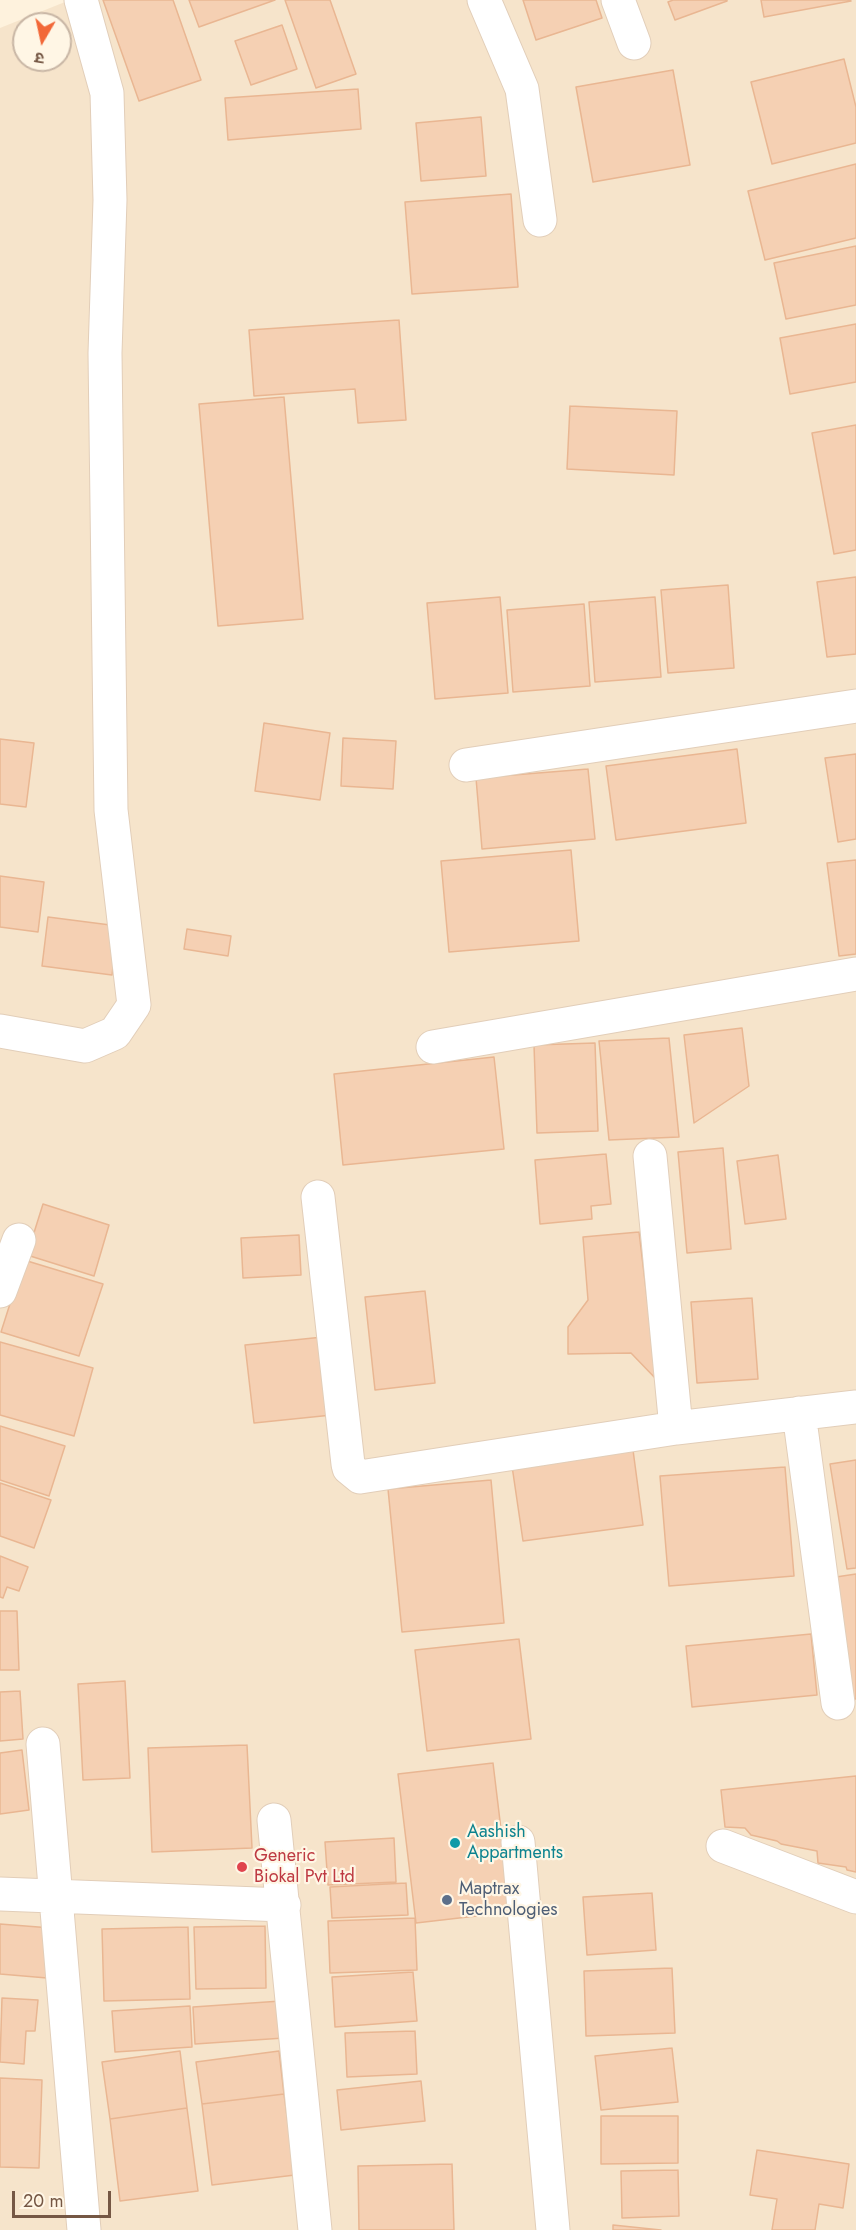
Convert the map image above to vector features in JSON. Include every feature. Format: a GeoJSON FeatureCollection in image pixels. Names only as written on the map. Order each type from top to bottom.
{"type":"FeatureCollection","features":[{"type":"Feature","properties":{"kind":"street"},"geometry":{"type":"LineString","coordinates":[[0,1031],[85,1046],[115,1033],[134,1005],[111,810],[105,353],[110,200],[107,93],[81,0]]}},
{"type":"Feature","properties":{"kind":"street"},"geometry":{"type":"LineString","coordinates":[[484,0],[522,89],[540,220]]}},
{"type":"Feature","properties":{"kind":"street"},"geometry":{"type":"LineString","coordinates":[[618,0],[633,43]]}},
{"type":"Feature","properties":{"kind":"street"},"geometry":{"type":"LineString","coordinates":[[466,765],[856,706]]}},
{"type":"Feature","properties":{"kind":"street"},"geometry":{"type":"LineString","coordinates":[[433,1047],[856,974]]}},
{"type":"Feature","properties":{"kind":"street"},"geometry":{"type":"LineString","coordinates":[[650,1156],[676,1428]]}},
{"type":"Feature","properties":{"kind":"street"},"geometry":{"type":"LineString","coordinates":[[318,1197],[348,1464],[360,1477],[676,1428],[856,1407]]}},
{"type":"Feature","properties":{"kind":"street"},"geometry":{"type":"LineString","coordinates":[[0,1291],[19,1240]]}},
{"type":"Feature","properties":{"kind":"street"},"geometry":{"type":"LineString","coordinates":[[799,1413],[838,1703]]}},
{"type":"Feature","properties":{"kind":"street"},"geometry":{"type":"LineString","coordinates":[[43,1744],[84,2230]]}},
{"type":"Feature","properties":{"kind":"street"},"geometry":{"type":"LineString","coordinates":[[274,1820],[315,2230]]}},
{"type":"Feature","properties":{"kind":"street"},"geometry":{"type":"LineString","coordinates":[[518,1842],[553,2230]]}},
{"type":"Feature","properties":{"kind":"street"},"geometry":{"type":"LineString","coordinates":[[723,1846],[856,1897]]}},
{"type":"Feature","properties":{"kind":"street"},"geometry":{"type":"LineString","coordinates":[[0,1894],[284,1905]]}},
{"type":"Feature","properties":{"kind":"shaded area"},"geometry":{"type":"Polygon","coordinates":[[[70,0],[856,0],[856,2230],[0,2230],[0,28],[12,23],[12,72],[72,72],[72,12],[40,12],[70,0]]]}},
{"type":"Feature","properties":{"kind":"building"},"geometry":{"type":"Polygon","coordinates":[[[103,0],[173,0],[201,80],[139,101],[103,0]]]}},
{"type":"Feature","properties":{"kind":"building"},"geometry":{"type":"Polygon","coordinates":[[[189,0],[275,0],[199,27],[189,0]]]}},
{"type":"Feature","properties":{"kind":"building"},"geometry":{"type":"Polygon","coordinates":[[[285,0],[330,0],[356,74],[316,88],[285,0]]]}},
{"type":"Feature","properties":{"kind":"building"},"geometry":{"type":"Polygon","coordinates":[[[523,0],[596,0],[602,18],[536,40],[523,0]]]}},
{"type":"Feature","properties":{"kind":"building"},"geometry":{"type":"Polygon","coordinates":[[[673,0],[727,1],[675,20],[668,2],[673,0]]]}},
{"type":"Feature","properties":{"kind":"building"},"geometry":{"type":"Polygon","coordinates":[[[761,0],[850,0],[851,1],[764,17],[761,0]]]}},
{"type":"Feature","properties":{"kind":"building"},"geometry":{"type":"Polygon","coordinates":[[[282,25],[297,69],[251,85],[235,41],[282,25]]]}},
{"type":"Feature","properties":{"kind":"building"},"geometry":{"type":"Polygon","coordinates":[[[844,59],[856,107],[856,143],[772,164],[751,82],[844,59]]]}},
{"type":"Feature","properties":{"kind":"building"},"geometry":{"type":"Polygon","coordinates":[[[673,70],[690,165],[593,182],[576,87],[673,70]]]}},
{"type":"Feature","properties":{"kind":"building"},"geometry":{"type":"Polygon","coordinates":[[[358,89],[361,129],[228,140],[225,98],[358,89]]]}},
{"type":"Feature","properties":{"kind":"building"},"geometry":{"type":"Polygon","coordinates":[[[481,117],[486,176],[421,181],[416,123],[481,117]]]}},
{"type":"Feature","properties":{"kind":"building"},"geometry":{"type":"Polygon","coordinates":[[[856,164],[856,238],[765,260],[748,191],[856,164]]]}},
{"type":"Feature","properties":{"kind":"building"},"geometry":{"type":"Polygon","coordinates":[[[511,194],[518,287],[412,294],[405,202],[511,194]]]}},
{"type":"Feature","properties":{"kind":"building"},"geometry":{"type":"Polygon","coordinates":[[[856,246],[856,305],[786,319],[774,263],[856,246]]]}},
{"type":"Feature","properties":{"kind":"building"},"geometry":{"type":"Polygon","coordinates":[[[399,320],[406,420],[358,423],[355,389],[254,396],[249,330],[399,320]]]}},
{"type":"Feature","properties":{"kind":"building"},"geometry":{"type":"Polygon","coordinates":[[[856,324],[856,382],[790,394],[780,338],[856,324]]]}},
{"type":"Feature","properties":{"kind":"building"},"geometry":{"type":"Polygon","coordinates":[[[284,397],[303,619],[218,626],[199,404],[284,397]]]}},
{"type":"Feature","properties":{"kind":"building"},"geometry":{"type":"Polygon","coordinates":[[[570,406],[677,411],[674,475],[567,469],[570,406]]]}},
{"type":"Feature","properties":{"kind":"building"},"geometry":{"type":"Polygon","coordinates":[[[856,425],[856,550],[834,554],[812,433],[856,425]]]}},
{"type":"Feature","properties":{"kind":"building"},"geometry":{"type":"Polygon","coordinates":[[[856,577],[856,654],[827,657],[817,582],[856,577]]]}},
{"type":"Feature","properties":{"kind":"building"},"geometry":{"type":"Polygon","coordinates":[[[728,585],[734,668],[668,673],[661,590],[728,585]]]}},
{"type":"Feature","properties":{"kind":"building"},"geometry":{"type":"Polygon","coordinates":[[[500,597],[508,693],[435,699],[427,603],[500,597]]]}},
{"type":"Feature","properties":{"kind":"building"},"geometry":{"type":"Polygon","coordinates":[[[655,597],[661,677],[595,682],[589,602],[655,597]]]}},
{"type":"Feature","properties":{"kind":"building"},"geometry":{"type":"Polygon","coordinates":[[[584,604],[590,686],[513,692],[507,610],[584,604]]]}},
{"type":"Feature","properties":{"kind":"building"},"geometry":{"type":"Polygon","coordinates":[[[264,723],[330,733],[320,800],[255,791],[264,723]]]}},
{"type":"Feature","properties":{"kind":"building"},"geometry":{"type":"Polygon","coordinates":[[[343,738],[396,741],[393,789],[341,786],[343,738]]]}},
{"type":"Feature","properties":{"kind":"building"},"geometry":{"type":"Polygon","coordinates":[[[0,739],[34,743],[26,807],[0,804],[0,739]]]}},
{"type":"Feature","properties":{"kind":"building"},"geometry":{"type":"Polygon","coordinates":[[[737,749],[746,823],[616,840],[606,766],[737,749]]]}},
{"type":"Feature","properties":{"kind":"building"},"geometry":{"type":"Polygon","coordinates":[[[856,754],[856,839],[838,842],[825,758],[856,754]]]}},
{"type":"Feature","properties":{"kind":"building"},"geometry":{"type":"Polygon","coordinates":[[[588,769],[595,839],[482,849],[476,778],[588,769]]]}},
{"type":"Feature","properties":{"kind":"building"},"geometry":{"type":"Polygon","coordinates":[[[571,850],[579,941],[449,952],[441,861],[571,850]]]}},
{"type":"Feature","properties":{"kind":"building"},"geometry":{"type":"Polygon","coordinates":[[[856,860],[856,954],[839,956],[827,863],[856,860]]]}},
{"type":"Feature","properties":{"kind":"building"},"geometry":{"type":"Polygon","coordinates":[[[0,876],[44,882],[38,932],[0,927],[0,876]]]}},
{"type":"Feature","properties":{"kind":"building"},"geometry":{"type":"Polygon","coordinates":[[[48,917],[118,926],[112,975],[42,966],[48,917]]]}},
{"type":"Feature","properties":{"kind":"building"},"geometry":{"type":"Polygon","coordinates":[[[187,929],[231,936],[228,956],[184,949],[187,929]]]}},
{"type":"Feature","properties":{"kind":"building"},"geometry":{"type":"Polygon","coordinates":[[[742,1028],[749,1086],[694,1123],[684,1035],[742,1028]]]}},
{"type":"Feature","properties":{"kind":"building"},"geometry":{"type":"Polygon","coordinates":[[[669,1038],[679,1137],[609,1140],[599,1041],[669,1038]]]}},
{"type":"Feature","properties":{"kind":"building"},"geometry":{"type":"Polygon","coordinates":[[[595,1043],[598,1131],[537,1133],[534,1045],[595,1043]]]}},
{"type":"Feature","properties":{"kind":"building"},"geometry":{"type":"Polygon","coordinates":[[[494,1057],[504,1149],[343,1165],[334,1074],[494,1057]]]}},
{"type":"Feature","properties":{"kind":"building"},"geometry":{"type":"Polygon","coordinates":[[[723,1148],[731,1249],[687,1253],[678,1152],[723,1148]]]}},
{"type":"Feature","properties":{"kind":"building"},"geometry":{"type":"Polygon","coordinates":[[[606,1154],[611,1204],[591,1206],[592,1219],[540,1224],[535,1160],[606,1154]]]}},
{"type":"Feature","properties":{"kind":"building"},"geometry":{"type":"Polygon","coordinates":[[[778,1155],[786,1219],[745,1224],[737,1161],[778,1155]]]}},
{"type":"Feature","properties":{"kind":"building"},"geometry":{"type":"Polygon","coordinates":[[[43,1204],[109,1225],[94,1276],[27,1255],[43,1204]]]}},
{"type":"Feature","properties":{"kind":"building"},"geometry":{"type":"Polygon","coordinates":[[[639,1232],[657,1380],[631,1353],[568,1354],[568,1327],[588,1300],[583,1237],[639,1232]]]}},
{"type":"Feature","properties":{"kind":"building"},"geometry":{"type":"Polygon","coordinates":[[[299,1235],[301,1275],[243,1278],[241,1238],[299,1235]]]}},
{"type":"Feature","properties":{"kind":"building"},"geometry":{"type":"Polygon","coordinates":[[[24,1260],[103,1284],[79,1356],[1,1332],[24,1260]]]}},
{"type":"Feature","properties":{"kind":"building"},"geometry":{"type":"Polygon","coordinates":[[[425,1291],[435,1383],[375,1390],[365,1297],[425,1291]]]}},
{"type":"Feature","properties":{"kind":"building"},"geometry":{"type":"Polygon","coordinates":[[[752,1298],[758,1379],[697,1383],[691,1302],[752,1298]]]}},
{"type":"Feature","properties":{"kind":"building"},"geometry":{"type":"Polygon","coordinates":[[[323,1337],[332,1415],[254,1423],[245,1345],[323,1337]]]}},
{"type":"Feature","properties":{"kind":"building"},"geometry":{"type":"Polygon","coordinates":[[[0,1342],[93,1368],[74,1436],[0,1415],[0,1342]]]}},
{"type":"Feature","properties":{"kind":"building"},"geometry":{"type":"Polygon","coordinates":[[[0,1426],[65,1446],[49,1496],[0,1480],[0,1426]]]}},
{"type":"Feature","properties":{"kind":"building"},"geometry":{"type":"Polygon","coordinates":[[[633,1450],[643,1525],[523,1541],[512,1466],[633,1450]]]}},
{"type":"Feature","properties":{"kind":"building"},"geometry":{"type":"Polygon","coordinates":[[[856,1460],[856,1568],[847,1569],[830,1464],[856,1460]]]}},
{"type":"Feature","properties":{"kind":"building"},"geometry":{"type":"Polygon","coordinates":[[[785,1467],[794,1576],[669,1586],[660,1476],[785,1467]]]}},
{"type":"Feature","properties":{"kind":"building"},"geometry":{"type":"Polygon","coordinates":[[[491,1480],[504,1623],[402,1632],[388,1489],[491,1480]]]}},
{"type":"Feature","properties":{"kind":"building"},"geometry":{"type":"Polygon","coordinates":[[[0,1483],[51,1500],[34,1548],[0,1536],[0,1483]]]}},
{"type":"Feature","properties":{"kind":"building"},"geometry":{"type":"Polygon","coordinates":[[[0,1556],[28,1567],[19,1591],[7,1587],[3,1598],[0,1597],[0,1556]]]}},
{"type":"Feature","properties":{"kind":"building"},"geometry":{"type":"Polygon","coordinates":[[[856,1574],[856,1699],[853,1699],[836,1577],[856,1574]]]}},
{"type":"Feature","properties":{"kind":"building"},"geometry":{"type":"Polygon","coordinates":[[[0,1611],[17,1611],[19,1670],[0,1670],[0,1611]]]}},
{"type":"Feature","properties":{"kind":"building"},"geometry":{"type":"Polygon","coordinates":[[[811,1634],[817,1695],[692,1707],[686,1646],[811,1634]]]}},
{"type":"Feature","properties":{"kind":"building"},"geometry":{"type":"Polygon","coordinates":[[[519,1639],[531,1739],[427,1751],[415,1650],[519,1639]]]}},
{"type":"Feature","properties":{"kind":"building"},"geometry":{"type":"Polygon","coordinates":[[[125,1681],[130,1778],[83,1780],[78,1684],[125,1681]]]}},
{"type":"Feature","properties":{"kind":"building"},"geometry":{"type":"Polygon","coordinates":[[[20,1691],[23,1739],[0,1741],[0,1692],[20,1691]]]}},
{"type":"Feature","properties":{"kind":"building"},"geometry":{"type":"Polygon","coordinates":[[[247,1745],[252,1848],[152,1852],[148,1748],[247,1745]]]}},
{"type":"Feature","properties":{"kind":"building"},"geometry":{"type":"Polygon","coordinates":[[[22,1750],[29,1810],[0,1814],[0,1753],[22,1750]]]}},
{"type":"Feature","properties":{"kind":"building","name":"Aashish Appartments"},"geometry":{"type":"Polygon","coordinates":[[[493,1763],[511,1912],[416,1923],[398,1774],[493,1763]]]}},
{"type":"Feature","properties":{"kind":"building"},"geometry":{"type":"Polygon","coordinates":[[[856,1776],[856,1872],[847,1870],[846,1867],[818,1863],[817,1851],[751,1835],[745,1828],[725,1827],[721,1790],[856,1776]]]}},
{"type":"Feature","properties":{"kind":"building"},"geometry":{"type":"Polygon","coordinates":[[[394,1838],[396,1882],[328,1885],[325,1842],[394,1838]]]}},
{"type":"Feature","properties":{"kind":"building"},"geometry":{"type":"Polygon","coordinates":[[[406,1883],[408,1915],[332,1918],[330,1887],[406,1883]]]}},
{"type":"Feature","properties":{"kind":"building"},"geometry":{"type":"Polygon","coordinates":[[[652,1893],[656,1950],[587,1955],[583,1897],[652,1893]]]}},
{"type":"Feature","properties":{"kind":"building"},"geometry":{"type":"Polygon","coordinates":[[[415,1918],[417,1970],[330,1973],[328,1921],[415,1918]]]}},
{"type":"Feature","properties":{"kind":"building"},"geometry":{"type":"Polygon","coordinates":[[[0,1924],[51,1928],[47,1978],[0,1974],[0,1924]]]}},
{"type":"Feature","properties":{"kind":"building"},"geometry":{"type":"Polygon","coordinates":[[[265,1926],[266,1988],[196,1989],[194,1927],[265,1926]]]}},
{"type":"Feature","properties":{"kind":"building"},"geometry":{"type":"Polygon","coordinates":[[[188,1927],[190,1999],[104,2001],[102,1929],[188,1927]]]}},
{"type":"Feature","properties":{"kind":"building"},"geometry":{"type":"Polygon","coordinates":[[[672,1968],[675,2033],[586,2036],[584,1971],[672,1968]]]}},
{"type":"Feature","properties":{"kind":"building"},"geometry":{"type":"Polygon","coordinates":[[[413,1972],[417,2021],[335,2027],[332,1977],[413,1972]]]}},
{"type":"Feature","properties":{"kind":"building"},"geometry":{"type":"Polygon","coordinates":[[[2,1998],[38,2000],[35,2031],[26,2031],[24,2064],[0,2062],[2,1998]]]}},
{"type":"Feature","properties":{"kind":"building"},"geometry":{"type":"Polygon","coordinates":[[[281,2001],[284,2038],[195,2044],[193,2007],[281,2001]]]}},
{"type":"Feature","properties":{"kind":"building"},"geometry":{"type":"Polygon","coordinates":[[[190,2006],[192,2047],[115,2052],[112,2011],[190,2006]]]}},
{"type":"Feature","properties":{"kind":"building"},"geometry":{"type":"Polygon","coordinates":[[[415,2031],[417,2074],[347,2077],[345,2033],[415,2031]]]}},
{"type":"Feature","properties":{"kind":"building"},"geometry":{"type":"Polygon","coordinates":[[[672,2048],[678,2102],[601,2110],[595,2056],[672,2048]]]}},
{"type":"Feature","properties":{"kind":"building"},"geometry":{"type":"Polygon","coordinates":[[[180,2051],[187,2108],[110,2119],[102,2062],[180,2051]]]}},
{"type":"Feature","properties":{"kind":"building"},"geometry":{"type":"Polygon","coordinates":[[[279,2051],[284,2094],[202,2104],[196,2062],[279,2051]]]}},
{"type":"Feature","properties":{"kind":"building"},"geometry":{"type":"Polygon","coordinates":[[[0,2078],[42,2080],[39,2168],[0,2167],[0,2078]]]}},
{"type":"Feature","properties":{"kind":"building"},"geometry":{"type":"Polygon","coordinates":[[[421,2081],[425,2121],[341,2130],[337,2090],[421,2081]]]}},
{"type":"Feature","properties":{"kind":"building"},"geometry":{"type":"Polygon","coordinates":[[[284,2094],[295,2175],[212,2185],[202,2104],[284,2094]]]}},
{"type":"Feature","properties":{"kind":"building"},"geometry":{"type":"Polygon","coordinates":[[[187,2108],[198,2191],[120,2201],[110,2119],[187,2108]]]}},
{"type":"Feature","properties":{"kind":"building"},"geometry":{"type":"Polygon","coordinates":[[[601,2116],[678,2116],[678,2163],[601,2164],[601,2116]]]}},
{"type":"Feature","properties":{"kind":"building"},"geometry":{"type":"Polygon","coordinates":[[[757,2150],[849,2164],[843,2208],[819,2204],[815,2230],[772,2230],[777,2199],[750,2195],[757,2150]]]}},
{"type":"Feature","properties":{"kind":"building"},"geometry":{"type":"Polygon","coordinates":[[[452,2164],[454,2230],[359,2230],[358,2166],[452,2164]]]}},
{"type":"Feature","properties":{"kind":"building"},"geometry":{"type":"Polygon","coordinates":[[[678,2170],[679,2216],[622,2218],[621,2171],[678,2170]]]}},
{"type":"Feature","properties":{"kind":"building"},"geometry":{"type":"Polygon","coordinates":[[[613,2225],[661,2230],[613,2230],[613,2225]]]}},
{"type":"Feature","properties":{"kind":"place","name":"Aashish Appartments"},"geometry":{"type":"Point","coordinates":[455,1843]}},
{"type":"Feature","properties":{"kind":"place","name":"Generic Biokal Pvt Ltd"},"geometry":{"type":"Point","coordinates":[242,1867]}},
{"type":"Feature","properties":{"kind":"place","name":"Maptrax Technologies"},"geometry":{"type":"Point","coordinates":[447,1900]}}]}
